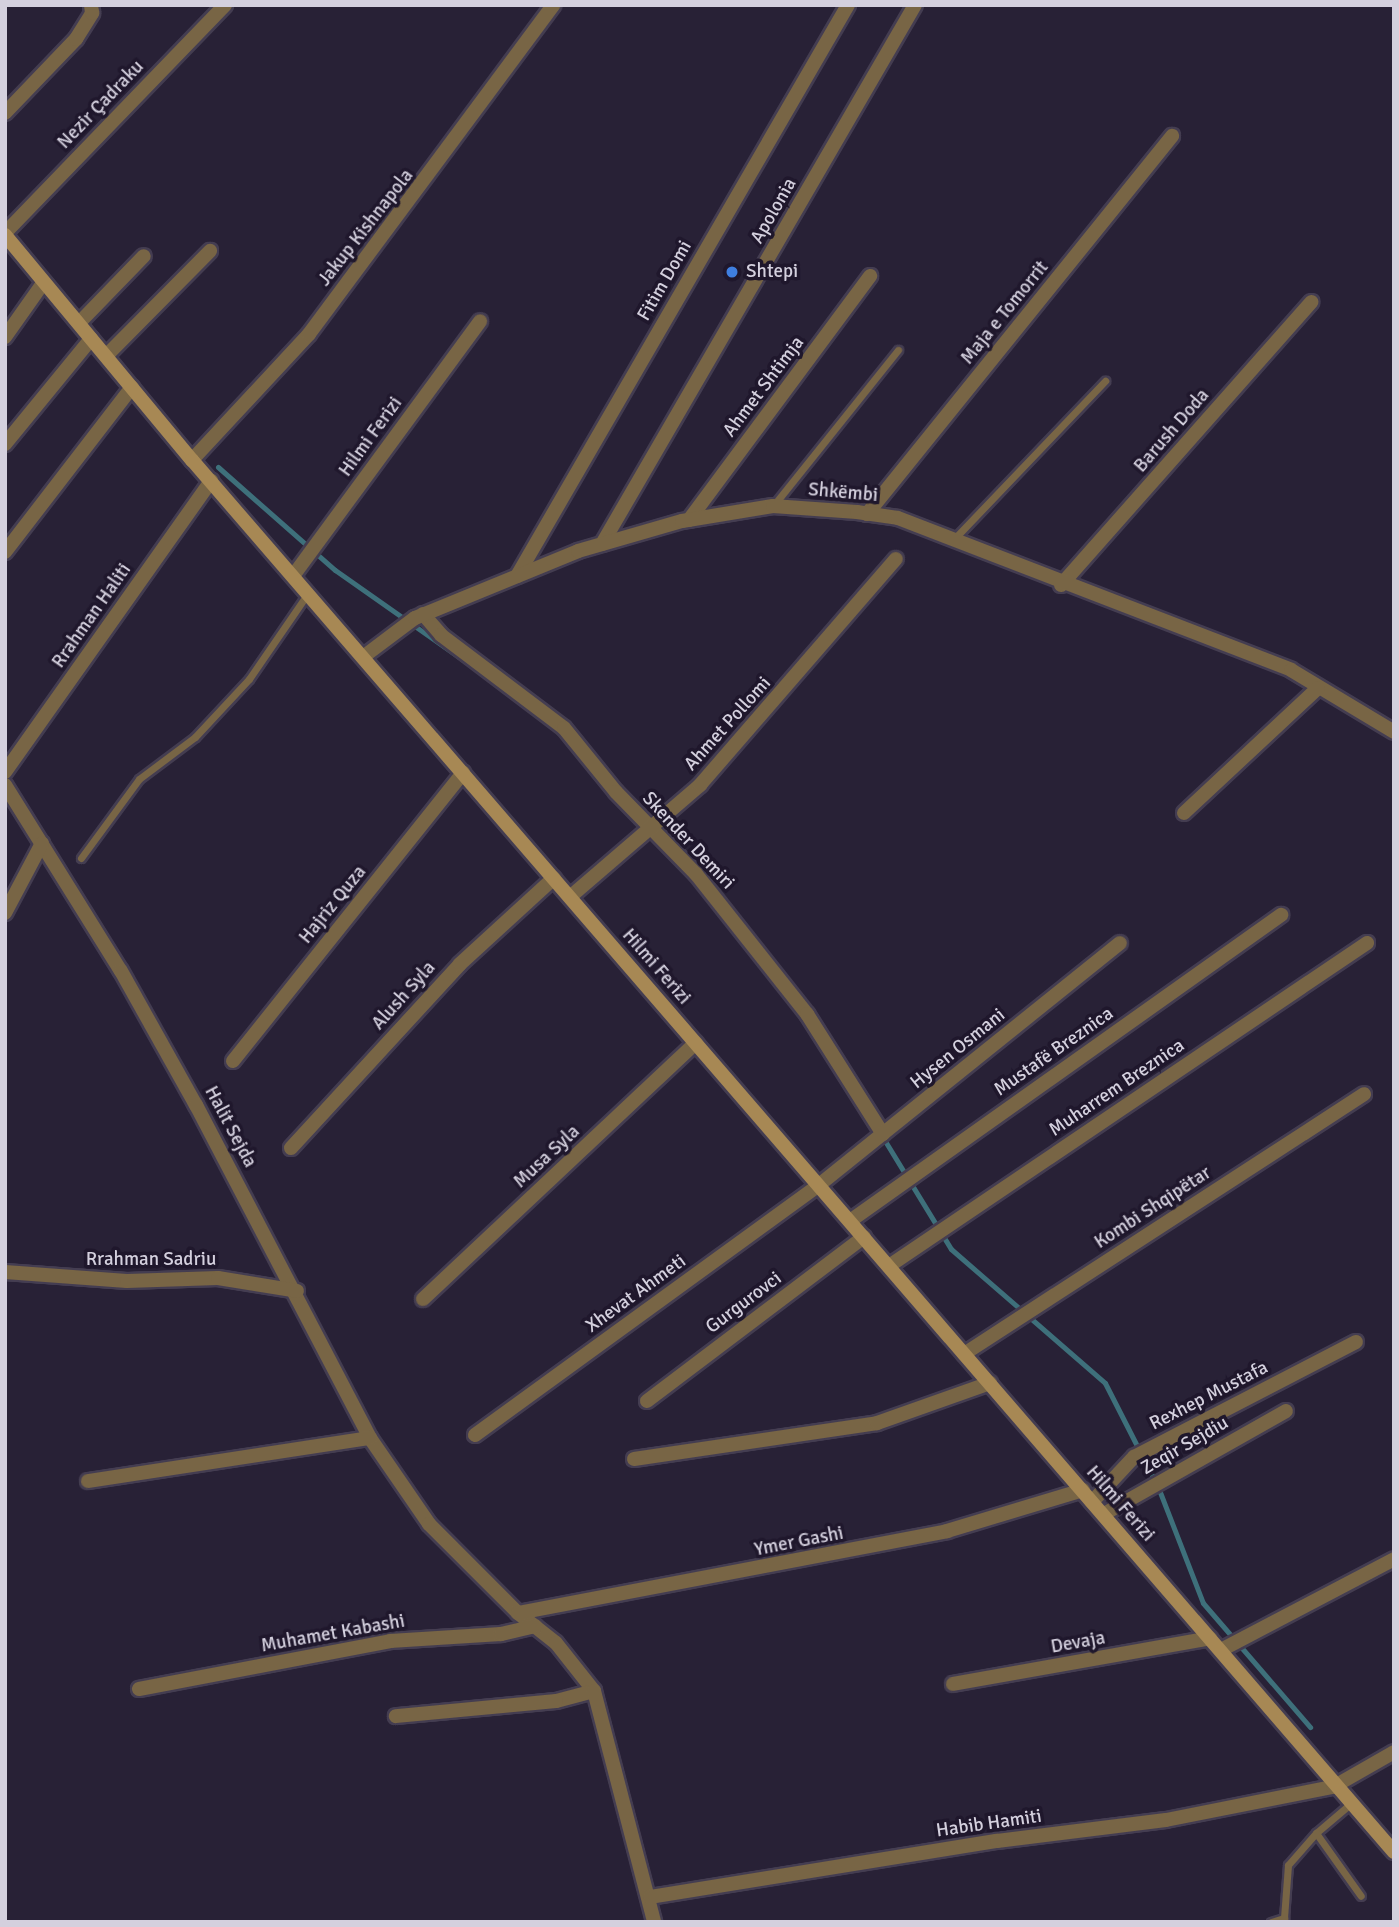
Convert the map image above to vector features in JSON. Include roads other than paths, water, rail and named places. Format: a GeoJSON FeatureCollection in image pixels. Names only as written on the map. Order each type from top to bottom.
{"type":"FeatureCollection","features":[{"type":"Feature","properties":{"kind":"street"},"geometry":{"type":"LineString","coordinates":[[5,114],[76,39],[92,13],[91,5]]}},
{"type":"Feature","properties":{"kind":"street","name":"Nezir Çadraku"},"geometry":{"type":"LineString","coordinates":[[5,234],[225,5]]}},
{"type":"Feature","properties":{"kind":"street","name":"Jakup Kishnapola"},"geometry":{"type":"LineString","coordinates":[[192,460],[309,334],[553,5]]}},
{"type":"Feature","properties":{"kind":"street","name":"Fitim Domi"},"geometry":{"type":"LineString","coordinates":[[517,576],[848,5]]}},
{"type":"Feature","properties":{"kind":"street","name":"Apolonia"},"geometry":{"type":"LineString","coordinates":[[602,544],[915,5]]}},
{"type":"Feature","properties":{"kind":"street","name":"Maja e Tomorrit"},"geometry":{"type":"LineString","coordinates":[[867,514],[1172,136]]}},
{"type":"Feature","properties":{"kind":"street","name":"Hilmi Ferizi"},"geometry":{"type":"LineString","coordinates":[[5,234],[192,460],[1210,1638],[1223,1649],[1333,1787],[1394,1852]]}},
{"type":"Feature","properties":{"kind":"street"},"geometry":{"type":"LineString","coordinates":[[106,356],[210,251]]}},
{"type":"Feature","properties":{"kind":"street"},"geometry":{"type":"LineString","coordinates":[[79,323],[144,256]]}},
{"type":"Feature","properties":{"kind":"street","name":"Ahmet Shtimja"},"geometry":{"type":"LineString","coordinates":[[689,520],[870,276]]}},
{"type":"Feature","properties":{"kind":"street"},"geometry":{"type":"LineString","coordinates":[[5,337],[44,282]]}},
{"type":"Feature","properties":{"kind":"street","name":"Barush Doda"},"geometry":{"type":"LineString","coordinates":[[1062,585],[1311,302]]}},
{"type":"Feature","properties":{"kind":"street","name":"Hilmi Ferizi"},"geometry":{"type":"LineString","coordinates":[[293,576],[480,321]]}},
{"type":"Feature","properties":{"kind":"street"},"geometry":{"type":"LineString","coordinates":[[5,444],[91,339]]}},
{"type":"Feature","properties":{"kind":"street"},"geometry":{"type":"LineString","coordinates":[[5,552],[132,387]]}},
{"type":"Feature","properties":{"kind":"street","name":"Rrahman Haliti"},"geometry":{"type":"LineString","coordinates":[[5,772],[211,481]]}},
{"type":"Feature","properties":{"kind":"street","name":"Shkëmbi"},"geometry":{"type":"LineString","coordinates":[[363,657],[397,629],[419,616],[602,544],[689,520],[773,506],[898,518],[951,542],[1062,585],[1279,665],[1394,732]]}},
{"type":"Feature","properties":{"kind":"street","name":"Ahmet Pollomi"},"geometry":{"type":"LineString","coordinates":[[570,897],[647,833],[752,729],[896,559]]}},
{"type":"Feature","properties":{"kind":"street","name":"Skender Demiri"},"geometry":{"type":"LineString","coordinates":[[419,616],[564,728],[647,833],[696,874],[757,945],[879,1137]]}},
{"type":"Feature","properties":{"kind":"street"},"geometry":{"type":"LineString","coordinates":[[1184,813],[1318,688]]}},
{"type":"Feature","properties":{"kind":"street","name":"Hajriz Quza"},"geometry":{"type":"LineString","coordinates":[[233,1061],[463,772]]}},
{"type":"Feature","properties":{"kind":"street","name":"Halit Sejda"},"geometry":{"type":"LineString","coordinates":[[5,785],[121,971],[297,1291],[370,1438],[429,1524],[518,1613]]}},
{"type":"Feature","properties":{"kind":"street"},"geometry":{"type":"LineString","coordinates":[[5,913],[42,843]]}},
{"type":"Feature","properties":{"kind":"street","name":"Alush Syla"},"geometry":{"type":"LineString","coordinates":[[291,1148],[460,964],[554,878]]}},
{"type":"Feature","properties":{"kind":"street","name":"Mustafë Breznica"},"geometry":{"type":"LineString","coordinates":[[850,1221],[1281,915]]}},
{"type":"Feature","properties":{"kind":"street","name":"Hysen Osmani"},"geometry":{"type":"LineString","coordinates":[[819,1185],[1120,943]]}},
{"type":"Feature","properties":{"kind":"street","name":"Muharrem Breznica"},"geometry":{"type":"LineString","coordinates":[[889,1266],[1367,943]]}},
{"type":"Feature","properties":{"kind":"street","name":"Musa Syla"},"geometry":{"type":"LineString","coordinates":[[423,1299],[696,1043]]}},
{"type":"Feature","properties":{"kind":"street","name":"Kombi Shqipëtar"},"geometry":{"type":"LineString","coordinates":[[964,1354],[1364,1094]]}},
{"type":"Feature","properties":{"kind":"street","name":"Xhevat Ahmeti"},"geometry":{"type":"LineString","coordinates":[[475,1435],[819,1185]]}},
{"type":"Feature","properties":{"kind":"street","name":"Gurgurovci"},"geometry":{"type":"LineString","coordinates":[[647,1401],[864,1237]]}},
{"type":"Feature","properties":{"kind":"street","name":"Rrahman Sadriu"},"geometry":{"type":"LineString","coordinates":[[5,1272],[115,1281],[218,1278],[297,1291]]}},
{"type":"Feature","properties":{"kind":"street","name":"Rexhep Mustafa"},"geometry":{"type":"LineString","coordinates":[[1088,1496],[1134,1457],[1356,1342]]}},
{"type":"Feature","properties":{"kind":"street"},"geometry":{"type":"LineString","coordinates":[[634,1459],[877,1423],[990,1383]]}},
{"type":"Feature","properties":{"kind":"street","name":"Zeqir Sejdiu"},"geometry":{"type":"LineString","coordinates":[[1104,1514],[1286,1411]]}},
{"type":"Feature","properties":{"kind":"street"},"geometry":{"type":"LineString","coordinates":[[88,1481],[370,1438]]}},
{"type":"Feature","properties":{"kind":"street","name":"Ymer Gashi"},"geometry":{"type":"LineString","coordinates":[[518,1613],[947,1531],[1088,1496]]}},
{"type":"Feature","properties":{"kind":"street"},"geometry":{"type":"LineString","coordinates":[[1223,1649],[1394,1559]]}},
{"type":"Feature","properties":{"kind":"street"},"geometry":{"type":"LineString","coordinates":[[518,1613],[579,1667],[594,1691],[650,1897],[654,1922]]}},
{"type":"Feature","properties":{"kind":"street","name":"Muhamet Kabashi"},"geometry":{"type":"LineString","coordinates":[[139,1689],[390,1641],[501,1634],[535,1626]]}},
{"type":"Feature","properties":{"kind":"street","name":"Devaja"},"geometry":{"type":"LineString","coordinates":[[953,1684],[1210,1638]]}},
{"type":"Feature","properties":{"kind":"street"},"geometry":{"type":"LineString","coordinates":[[396,1716],[556,1701],[594,1691]]}},
{"type":"Feature","properties":{"kind":"street"},"geometry":{"type":"LineString","coordinates":[[1333,1787],[1394,1752]]}},
{"type":"Feature","properties":{"kind":"street","name":"Habib Hamiti"},"geometry":{"type":"LineString","coordinates":[[650,1897],[997,1841],[1166,1820],[1333,1787]]}},
{"type":"Feature","properties":{"kind":"lane"},"geometry":{"type":"LineString","coordinates":[[773,506],[898,351]]}},
{"type":"Feature","properties":{"kind":"lane"},"geometry":{"type":"LineString","coordinates":[[951,542],[1105,381]]}},
{"type":"Feature","properties":{"kind":"lane"},"geometry":{"type":"LineString","coordinates":[[81,858],[139,779],[195,737],[249,679],[308,593]]}},
{"type":"Feature","properties":{"kind":"lane"},"geometry":{"type":"LineString","coordinates":[[1271,1922],[1284,1918],[1288,1865],[1316,1833],[1349,1805]]}},
{"type":"Feature","properties":{"kind":"lane"},"geometry":{"type":"LineString","coordinates":[[1316,1833],[1361,1896]]}},
{"type":"Feature","properties":{"kind":"waterway"},"geometry":{"type":"LineString","coordinates":[[218,467],[335,570],[466,662]]}},
{"type":"Feature","properties":{"kind":"waterway"},"geometry":{"type":"LineString","coordinates":[[882,1136],[951,1249],[1105,1383],[1158,1487],[1203,1603],[1310,1727]]}},
{"type":"Feature","properties":{"kind":"place","name":"Shtepi"},"geometry":{"type":"Point","coordinates":[732,272]}}]}
